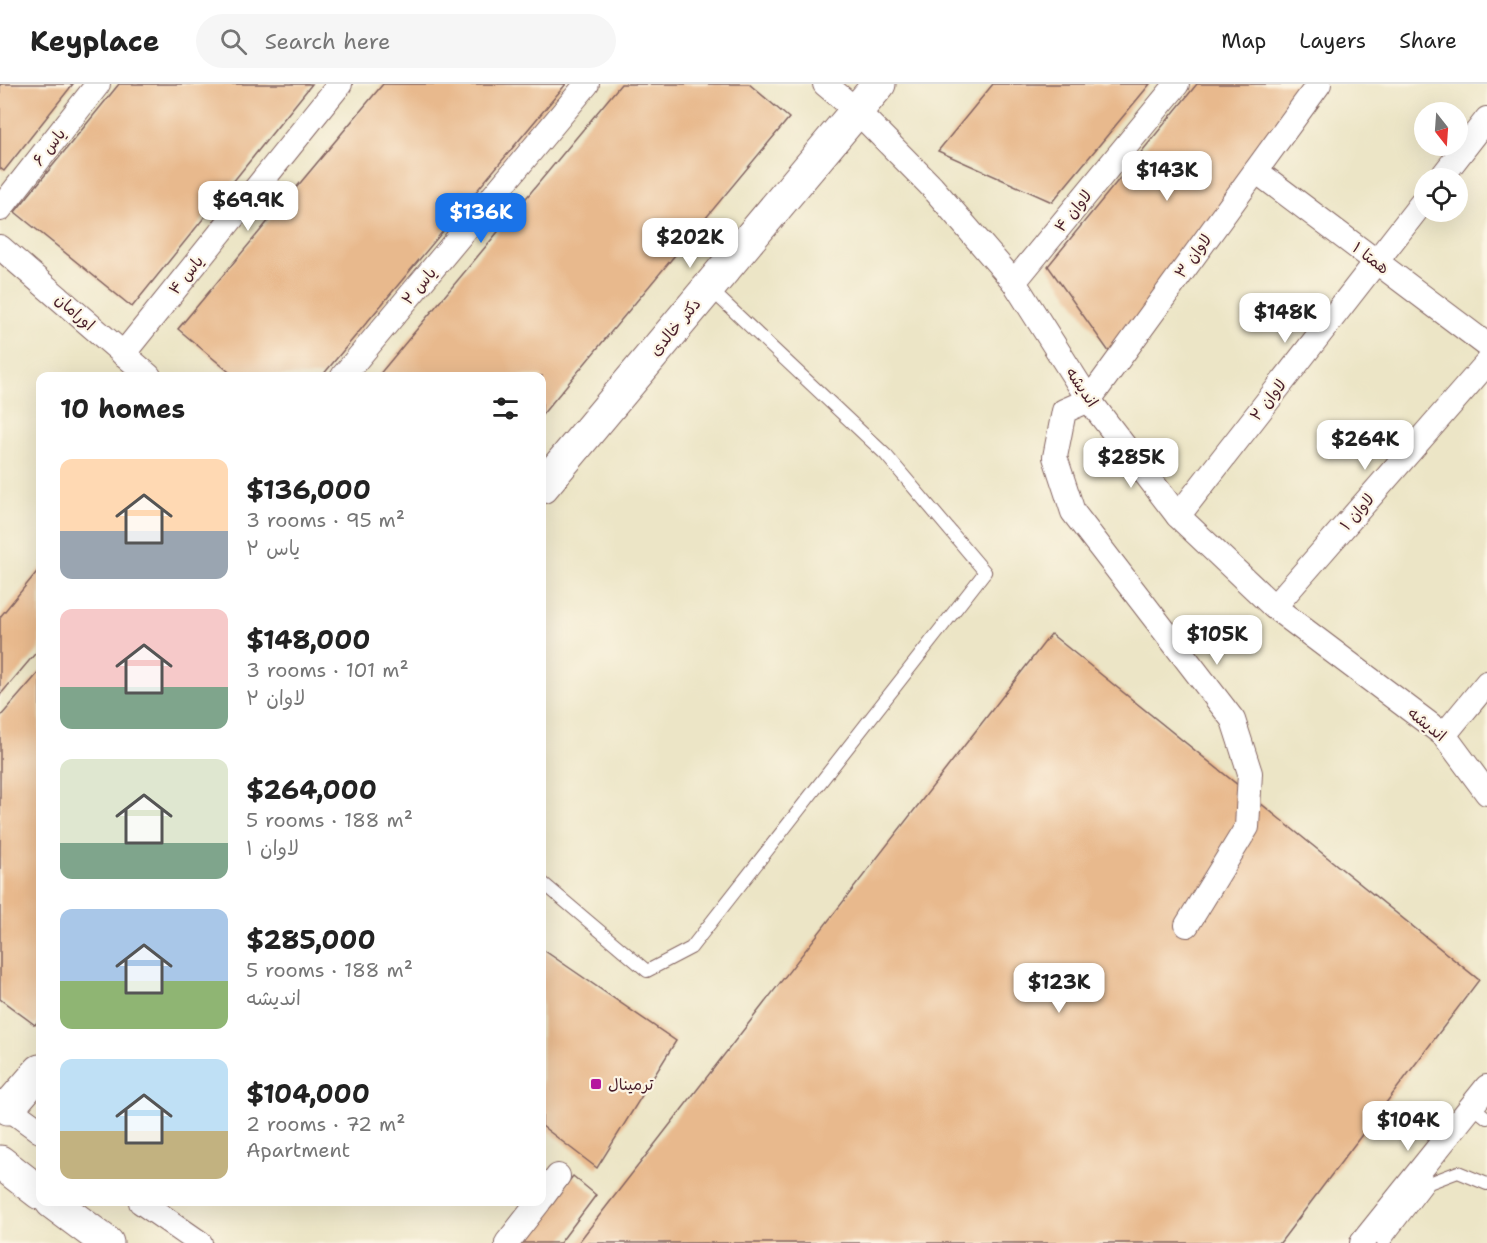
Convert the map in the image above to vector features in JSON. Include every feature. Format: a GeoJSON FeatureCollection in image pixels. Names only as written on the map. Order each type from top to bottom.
{"type":"FeatureCollection","features":[{"type":"Feature","properties":{"kind":"street","name":"یاس ۶"},"geometry":{"type":"LineString","coordinates":[[0,209],[98,84]]}},
{"type":"Feature","properties":{"kind":"street","name":"یاس ۴"},"geometry":{"type":"LineString","coordinates":[[123,354],[340,84]]}},
{"type":"Feature","properties":{"kind":"street","name":"یاس ۲"},"geometry":{"type":"LineString","coordinates":[[346,372],[587,84]]}},
{"type":"Feature","properties":{"kind":"street","name":"اندیشه"},"geometry":{"type":"LineString","coordinates":[[825,84],[857,111],[932,187],[1014,282],[1089,400],[1178,516],[1274,607],[1444,735],[1487,794]]}},
{"type":"Feature","properties":{"kind":"street","name":"دکتر خالدی"},"geometry":{"type":"LineString","coordinates":[[546,482],[879,84]]}},
{"type":"Feature","properties":{"kind":"street","name":"لاوان ۴"},"geometry":{"type":"LineString","coordinates":[[1014,282],[1177,84]]}},
{"type":"Feature","properties":{"kind":"street","name":"لاوان ۳"},"geometry":{"type":"LineString","coordinates":[[1089,400],[1319,84]]}},
{"type":"Feature","properties":{"kind":"street"},"geometry":{"type":"LineString","coordinates":[[1449,168],[1487,119]]}},
{"type":"Feature","properties":{"kind":"street","name":"همتا ۱"},"geometry":{"type":"LineString","coordinates":[[1256,171],[1487,345]]}},
{"type":"Feature","properties":{"kind":"street","name":"لاوان ۲"},"geometry":{"type":"LineString","coordinates":[[1178,516],[1414,213]]}},
{"type":"Feature","properties":{"kind":"street","name":"اورامان"},"geometry":{"type":"LineString","coordinates":[[0,247],[144,372]]}},
{"type":"Feature","properties":{"kind":"street","name":"لاوان ۱"},"geometry":{"type":"LineString","coordinates":[[1274,607],[1487,363]]}},
{"type":"Feature","properties":{"kind":"street"},"geometry":{"type":"LineString","coordinates":[[1089,400],[1064,411],[1055,457],[1073,512],[1233,720],[1250,774],[1247,827],[1187,925]]}},
{"type":"Feature","properties":{"kind":"street"},"geometry":{"type":"LineString","coordinates":[[1444,735],[1487,683]]}},
{"type":"Feature","properties":{"kind":"street"},"geometry":{"type":"LineString","coordinates":[[36,1075],[4,1105],[36,1128]]}},
{"type":"Feature","properties":{"kind":"street"},"geometry":{"type":"LineString","coordinates":[[1362,1243],[1482,1104]]}},
{"type":"Feature","properties":{"kind":"street"},"geometry":{"type":"LineString","coordinates":[[0,1162],[36,1190]]}},
{"type":"Feature","properties":{"kind":"street"},"geometry":{"type":"LineString","coordinates":[[546,1192],[558,1176]]}},
{"type":"Feature","properties":{"kind":"street"},"geometry":{"type":"LineString","coordinates":[[57,1206],[107,1243]]}},
{"type":"Feature","properties":{"kind":"street"},"geometry":{"type":"LineString","coordinates":[[147,1206],[200,1243]]}},
{"type":"Feature","properties":{"kind":"street"},"geometry":{"type":"LineString","coordinates":[[507,1243],[536,1206]]}},
{"type":"Feature","properties":{"kind":"lane"},"geometry":{"type":"LineString","coordinates":[[546,885],[647,971],[691,948],[985,572],[886,456],[708,287]]}},
{"type":"Feature","properties":{"kind":"lane"},"geometry":{"type":"LineString","coordinates":[[1383,1243],[1429,1183],[1458,1172],[1487,1184]]}},
{"type":"Feature","properties":{"kind":"building"},"geometry":{"type":"Polygon","coordinates":[[[0,84],[73,84],[4,171],[0,168],[0,84]]]}},
{"type":"Feature","properties":{"kind":"building"},"geometry":{"type":"Polygon","coordinates":[[[119,84],[312,84],[132,307],[15,212],[119,84]]]}},
{"type":"Feature","properties":{"kind":"building"},"geometry":{"type":"Polygon","coordinates":[[[383,84],[566,84],[325,372],[229,372],[178,329],[383,84]]]}},
{"type":"Feature","properties":{"kind":"building"},"geometry":{"type":"Polygon","coordinates":[[[621,84],[749,84],[789,118],[546,410],[546,372],[381,372],[621,84]]]}},
{"type":"Feature","properties":{"kind":"building"},"geometry":{"type":"Polygon","coordinates":[[[993,84],[1150,84],[1052,202],[938,151],[993,84]]]}},
{"type":"Feature","properties":{"kind":"building"},"geometry":{"type":"Polygon","coordinates":[[[1197,84],[1310,84],[1112,356],[1048,266],[1197,84]]]}},
{"type":"Feature","properties":{"kind":"building"},"geometry":{"type":"Polygon","coordinates":[[[36,573],[36,653],[0,695],[0,617],[36,573]]]}},
{"type":"Feature","properties":{"kind":"building"},"geometry":{"type":"Polygon","coordinates":[[[1051,634],[1479,980],[1280,1243],[578,1243],[1051,634]]]}},
{"type":"Feature","properties":{"kind":"building"},"geometry":{"type":"Polygon","coordinates":[[[36,676],[35,1025],[0,999],[0,717],[36,676]]]}},
{"type":"Feature","properties":{"kind":"building","name":"ترمینال"},"geometry":{"type":"Polygon","coordinates":[[[546,952],[676,1041],[597,1168],[546,1129],[546,952]]]}},
{"type":"Feature","properties":{"kind":"building"},"geometry":{"type":"Polygon","coordinates":[[[573,1176],[596,1195],[560,1243],[522,1243],[573,1176]]]}},
{"type":"Feature","properties":{"kind":"place","name":"ترمینال"},"geometry":{"type":"Point","coordinates":[596,1084]}}]}
